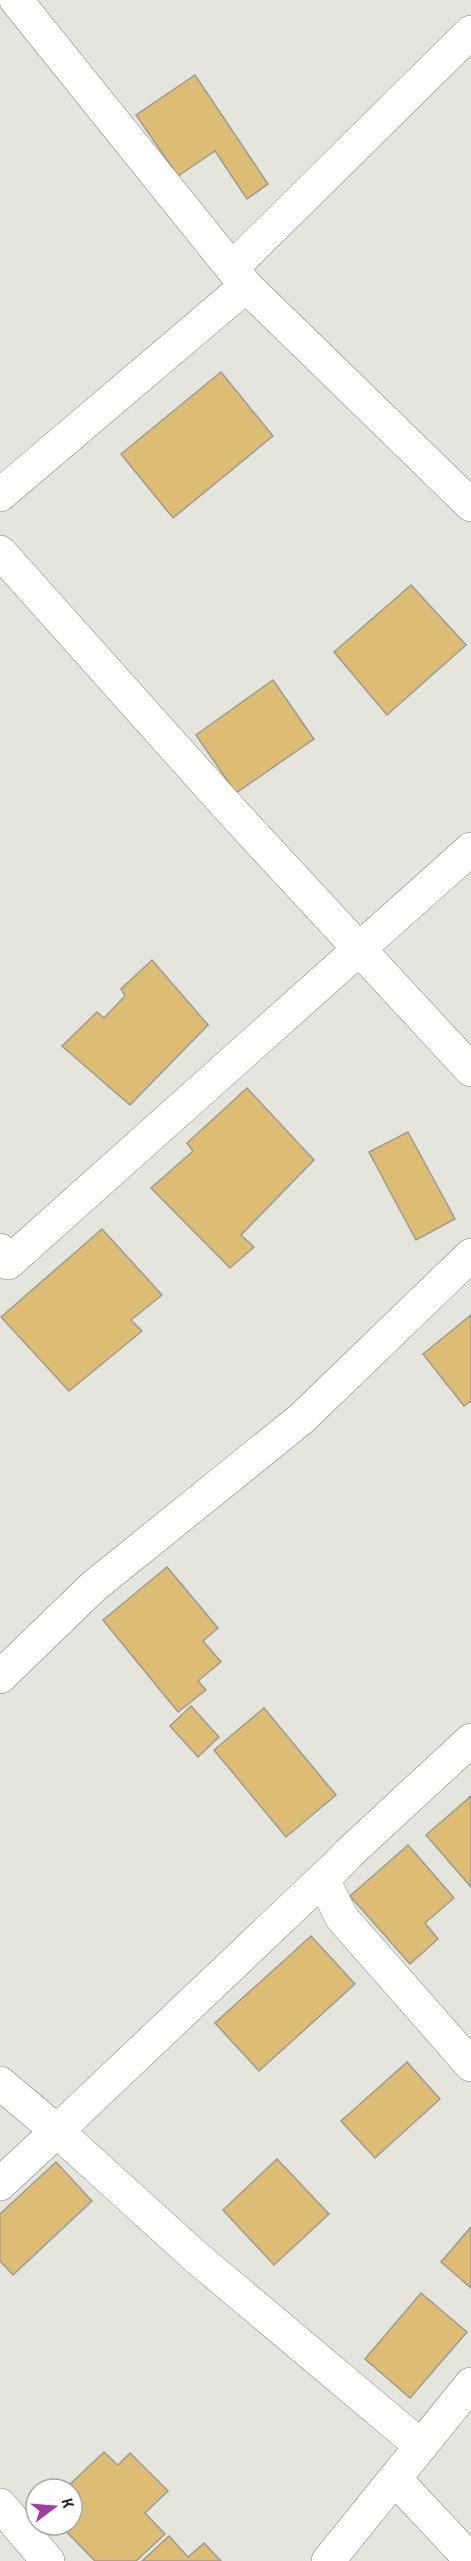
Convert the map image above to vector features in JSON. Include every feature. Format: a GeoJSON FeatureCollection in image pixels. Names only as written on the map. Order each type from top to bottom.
{"type":"FeatureCollection","features":[{"type":"Feature","properties":{"kind":"street"},"geometry":{"type":"LineString","coordinates":[[16,0],[239,277],[471,505]]}},
{"type":"Feature","properties":{"kind":"street"},"geometry":{"type":"LineString","coordinates":[[0,495],[239,277],[471,32]]}},
{"type":"Feature","properties":{"kind":"street"},"geometry":{"type":"LineString","coordinates":[[0,552],[358,949],[471,1070]]}},
{"type":"Feature","properties":{"kind":"street"},"geometry":{"type":"LineString","coordinates":[[0,1250],[8,1263],[471,849]]}},
{"type":"Feature","properties":{"kind":"street"},"geometry":{"type":"LineString","coordinates":[[0,1677],[94,1586],[302,1419],[471,1255]]}},
{"type":"Feature","properties":{"kind":"street"},"geometry":{"type":"LineString","coordinates":[[0,2184],[471,1740]]}},
{"type":"Feature","properties":{"kind":"street"},"geometry":{"type":"LineString","coordinates":[[330,1872],[323,1880],[342,1918],[471,2065]]}},
{"type":"Feature","properties":{"kind":"street"},"geometry":{"type":"LineString","coordinates":[[0,2084],[57,2131],[196,2257],[421,2446]]}},
{"type":"Feature","properties":{"kind":"street"},"geometry":{"type":"LineString","coordinates":[[328,2561],[471,2384]]}},
{"type":"Feature","properties":{"kind":"street"},"geometry":{"type":"LineString","coordinates":[[395,2479],[471,2560]]}},
{"type":"Feature","properties":{"kind":"street"},"geometry":{"type":"LineString","coordinates":[[0,2505],[48,2561]]}},
{"type":"Feature","properties":{"kind":"building"},"geometry":{"type":"Polygon","coordinates":[[[195,75],[268,184],[247,199],[215,151],[178,176],[136,115],[195,75]]]}},
{"type":"Feature","properties":{"kind":"building"},"geometry":{"type":"Polygon","coordinates":[[[221,372],[273,436],[173,518],[121,454],[221,372]]]}},
{"type":"Feature","properties":{"kind":"building"},"geometry":{"type":"Polygon","coordinates":[[[411,585],[466,645],[387,715],[334,652],[411,585]]]}},
{"type":"Feature","properties":{"kind":"building"},"geometry":{"type":"Polygon","coordinates":[[[273,680],[314,739],[236,793],[196,735],[273,680]]]}},
{"type":"Feature","properties":{"kind":"building"},"geometry":{"type":"Polygon","coordinates":[[[152,960],[208,1025],[130,1105],[62,1046],[97,1012],[104,1018],[125,996],[121,989],[152,960]]]}},
{"type":"Feature","properties":{"kind":"building"},"geometry":{"type":"Polygon","coordinates":[[[247,1088],[314,1160],[241,1235],[254,1247],[230,1268],[151,1188],[193,1151],[187,1143],[247,1088]]]}},
{"type":"Feature","properties":{"kind":"building"},"geometry":{"type":"Polygon","coordinates":[[[408,1132],[455,1219],[416,1240],[369,1152],[408,1132]]]}},
{"type":"Feature","properties":{"kind":"building"},"geometry":{"type":"Polygon","coordinates":[[[102,1229],[162,1295],[131,1320],[142,1331],[69,1391],[1,1317],[102,1229]]]}},
{"type":"Feature","properties":{"kind":"building"},"geometry":{"type":"Polygon","coordinates":[[[471,1315],[471,1401],[464,1406],[423,1354],[471,1315]]]}},
{"type":"Feature","properties":{"kind":"building"},"geometry":{"type":"Polygon","coordinates":[[[167,1567],[218,1628],[203,1641],[221,1662],[198,1681],[206,1690],[178,1712],[103,1620],[167,1567]]]}},
{"type":"Feature","properties":{"kind":"building"},"geometry":{"type":"Polygon","coordinates":[[[191,1706],[219,1737],[198,1757],[170,1726],[191,1706]]]}},
{"type":"Feature","properties":{"kind":"building"},"geometry":{"type":"Polygon","coordinates":[[[264,1708],[336,1795],[286,1837],[214,1750],[264,1708]]]}},
{"type":"Feature","properties":{"kind":"building"},"geometry":{"type":"Polygon","coordinates":[[[471,1796],[471,1887],[426,1835],[471,1796]]]}},
{"type":"Feature","properties":{"kind":"building"},"geometry":{"type":"Polygon","coordinates":[[[408,1845],[454,1898],[425,1923],[438,1939],[410,1964],[350,1896],[408,1845]]]}},
{"type":"Feature","properties":{"kind":"building"},"geometry":{"type":"Polygon","coordinates":[[[311,1936],[355,1984],[259,2071],[215,2023],[311,1936]]]}},
{"type":"Feature","properties":{"kind":"building"},"geometry":{"type":"Polygon","coordinates":[[[407,2062],[440,2099],[375,2158],[341,2121],[407,2062]]]}},
{"type":"Feature","properties":{"kind":"building"},"geometry":{"type":"Polygon","coordinates":[[[277,2159],[329,2214],[274,2265],[223,2210],[277,2159]]]}},
{"type":"Feature","properties":{"kind":"building"},"geometry":{"type":"Polygon","coordinates":[[[56,2162],[92,2201],[13,2275],[0,2261],[0,2214],[56,2162]]]}},
{"type":"Feature","properties":{"kind":"building"},"geometry":{"type":"Polygon","coordinates":[[[471,2227],[471,2288],[441,2262],[471,2227]]]}},
{"type":"Feature","properties":{"kind":"building"},"geometry":{"type":"Polygon","coordinates":[[[421,2293],[467,2332],[410,2398],[365,2359],[421,2293]]]}},
{"type":"Feature","properties":{"kind":"building"},"geometry":{"type":"Polygon","coordinates":[[[104,2452],[118,2465],[130,2453],[168,2491],[145,2513],[165,2534],[136,2561],[95,2561],[72,2537],[84,2537],[84,2477],[78,2477],[104,2452]]]}},
{"type":"Feature","properties":{"kind":"building"},"geometry":{"type":"Polygon","coordinates":[[[169,2536],[188,2557],[204,2543],[221,2561],[142,2561],[169,2536]]]}}]}
